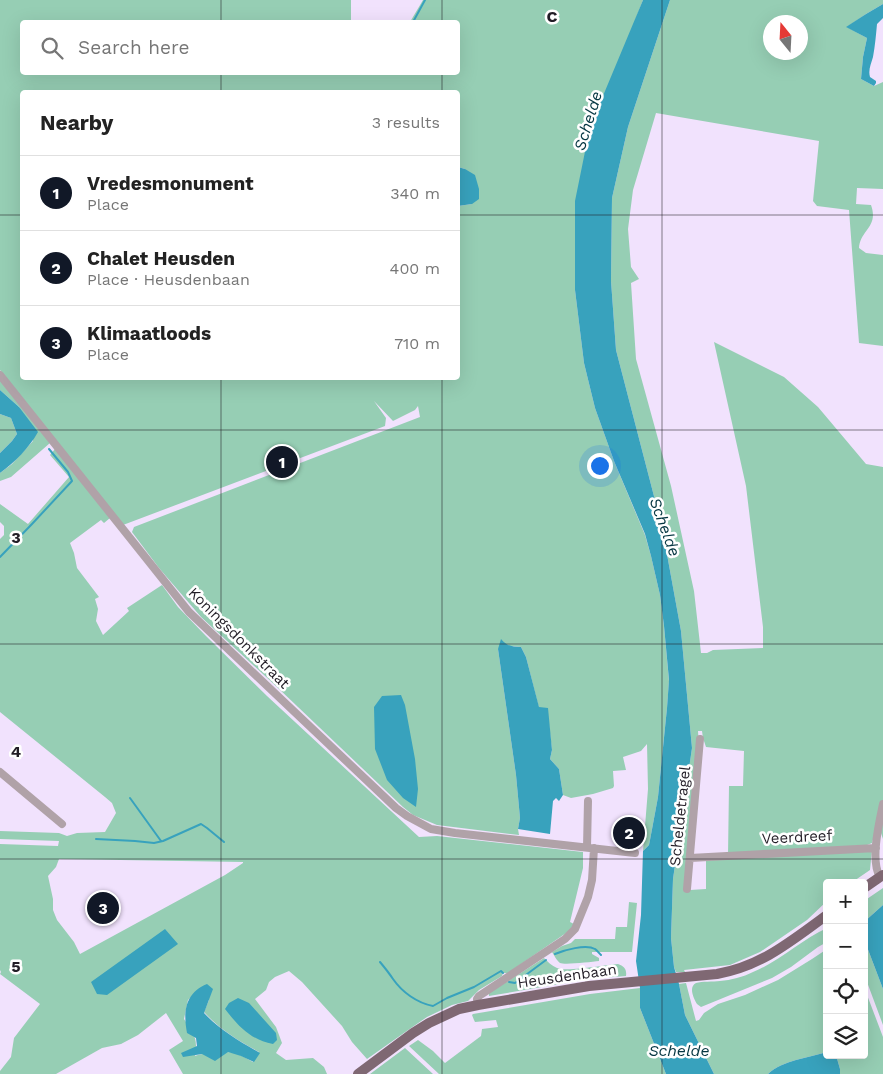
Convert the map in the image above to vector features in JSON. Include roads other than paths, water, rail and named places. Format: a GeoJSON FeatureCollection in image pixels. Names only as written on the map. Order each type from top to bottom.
{"type":"FeatureCollection","features":[{"type":"Feature","properties":{"kind":"main road"},"geometry":{"type":"LineString","coordinates":[[868,885],[882,876]]}},
{"type":"Feature","properties":{"kind":"main road","name":"Heusdenbaan"},"geometry":{"type":"LineString","coordinates":[[358,1074],[428,1023],[459,1010],[588,986],[731,972],[757,962],[773,953],[823,918]]}},
{"type":"Feature","properties":{"kind":"street","name":"Koningsdonkstraat"},"geometry":{"type":"LineString","coordinates":[[0,375],[189,612],[396,808],[431,828],[455,833],[590,848]]}},
{"type":"Feature","properties":{"kind":"street","name":"Scheldetragel"},"geometry":{"type":"LineString","coordinates":[[687,889],[700,742]]}},
{"type":"Feature","properties":{"kind":"street"},"geometry":{"type":"LineString","coordinates":[[0,772],[62,824]]}},
{"type":"Feature","properties":{"kind":"street","name":"Heusdenbaan"},"geometry":{"type":"LineString","coordinates":[[478,1005],[477,999],[479,996],[565,939],[574,929],[590,888],[588,801]]}},
{"type":"Feature","properties":{"kind":"street"},"geometry":{"type":"LineString","coordinates":[[882,876],[876,868],[876,848],[883,804]]}},
{"type":"Feature","properties":{"kind":"street"},"geometry":{"type":"LineString","coordinates":[[590,848],[635,853]]}},
{"type":"Feature","properties":{"kind":"street","name":"Veerdreef"},"geometry":{"type":"LineString","coordinates":[[690,858],[876,848]]}},
{"type":"Feature","properties":{"kind":"water","name":"Schelde"},"geometry":{"type":"Polygon","coordinates":[[[643,0],[670,0],[628,127],[612,198],[611,281],[616,350],[662,527],[681,631],[692,748],[673,879],[671,938],[674,967],[685,1015],[714,1074],[666,1074],[640,1008],[640,988],[636,961],[641,915],[643,851],[649,845],[658,797],[669,680],[660,595],[651,556],[645,534],[614,461],[595,408],[584,363],[575,290],[575,201],[590,127],[643,0]]]}},
{"type":"Feature","properties":{"kind":"water"},"geometry":{"type":"Polygon","coordinates":[[[883,4],[883,18],[877,24],[870,69],[870,77],[876,81],[874,86],[861,79],[867,38],[846,27],[883,4]]]}},
{"type":"Feature","properties":{"kind":"water"},"geometry":{"type":"Polygon","coordinates":[[[460,168],[475,175],[479,189],[479,199],[472,204],[460,206],[460,168]]]}},
{"type":"Feature","properties":{"kind":"water"},"geometry":{"type":"Polygon","coordinates":[[[0,390],[19,407],[38,432],[21,454],[0,473],[0,453],[17,434],[11,418],[0,414],[0,390]]]}},
{"type":"Feature","properties":{"kind":"water"},"geometry":{"type":"Polygon","coordinates":[[[501,639],[510,646],[521,647],[526,657],[539,707],[548,708],[552,750],[550,759],[559,769],[563,795],[559,801],[556,798],[553,801],[550,834],[518,829],[520,818],[516,775],[498,649],[501,639]]]}},
{"type":"Feature","properties":{"kind":"water"},"geometry":{"type":"Polygon","coordinates":[[[401,695],[405,705],[415,759],[418,789],[416,807],[403,798],[387,780],[375,749],[374,707],[382,696],[401,695]]]}},
{"type":"Feature","properties":{"kind":"water"},"geometry":{"type":"Polygon","coordinates":[[[883,905],[883,989],[868,950],[868,918],[883,905]]]}},
{"type":"Feature","properties":{"kind":"water"},"geometry":{"type":"Polygon","coordinates":[[[165,929],[178,944],[107,995],[97,994],[91,982],[165,929]]]}},
{"type":"Feature","properties":{"kind":"water"},"geometry":{"type":"Polygon","coordinates":[[[207,984],[213,989],[204,1013],[237,1040],[260,1053],[254,1062],[228,1052],[215,1061],[202,1054],[183,1057],[181,1053],[197,1046],[196,1038],[187,1033],[185,1018],[187,1004],[194,992],[207,984]]]}},
{"type":"Feature","properties":{"kind":"water"},"geometry":{"type":"Polygon","coordinates":[[[238,998],[249,1003],[276,1033],[277,1040],[273,1044],[252,1036],[225,1009],[229,1003],[238,998]]]}},
{"type":"Feature","properties":{"kind":"water"},"geometry":{"type":"Polygon","coordinates":[[[823,1053],[823,1059],[837,1059],[840,1074],[768,1074],[788,1062],[823,1053]]]}},
{"type":"Feature","properties":{"kind":"waterway"},"geometry":{"type":"LineString","coordinates":[[414,20],[425,0]]}},
{"type":"Feature","properties":{"kind":"waterway"},"geometry":{"type":"LineString","coordinates":[[0,557],[72,481],[68,472],[49,449]]}},
{"type":"Feature","properties":{"kind":"waterway"},"geometry":{"type":"LineString","coordinates":[[130,798],[161,841]]}},
{"type":"Feature","properties":{"kind":"waterway"},"geometry":{"type":"LineString","coordinates":[[96,839],[154,843],[163,841],[201,824],[224,842]]}},
{"type":"Feature","properties":{"kind":"waterway"},"geometry":{"type":"LineString","coordinates":[[555,954],[569,949],[586,947],[595,949],[601,955]]}},
{"type":"Feature","properties":{"kind":"waterway"},"geometry":{"type":"LineString","coordinates":[[509,982],[515,983],[546,960]]}},
{"type":"Feature","properties":{"kind":"waterway"},"geometry":{"type":"LineString","coordinates":[[380,962],[405,992],[416,1000],[433,1006],[474,987],[501,971],[503,973]]}},
{"type":"Feature","properties":{"kind":"place","name":"Vredesmonument"},"geometry":{"type":"Point","coordinates":[282,462]}},
{"type":"Feature","properties":{"kind":"place","name":"Chalet Heusden"},"geometry":{"type":"Point","coordinates":[629,833]}},
{"type":"Feature","properties":{"kind":"place","name":"Klimaatloods"},"geometry":{"type":"Point","coordinates":[103,908]}}]}
